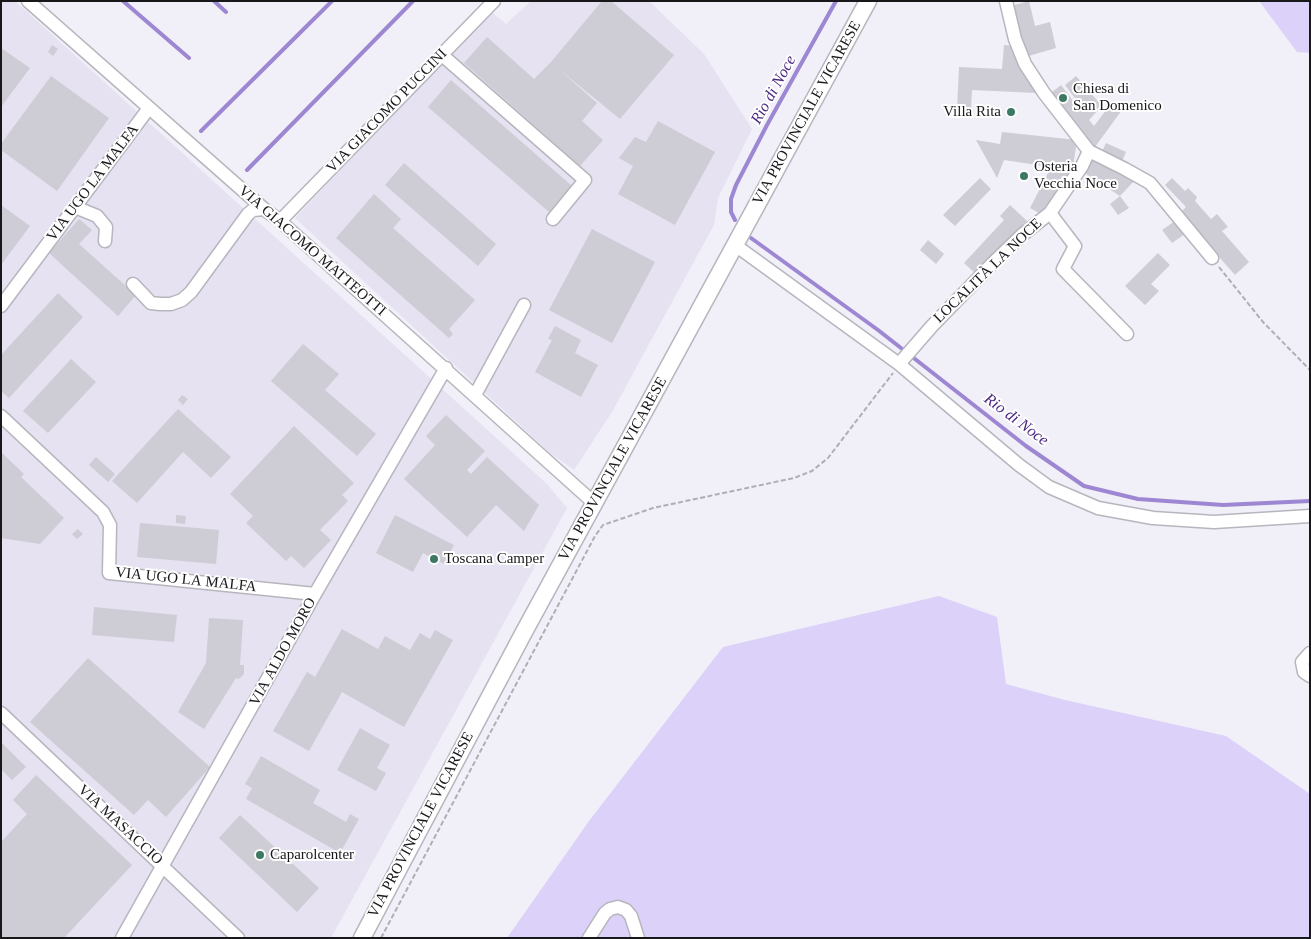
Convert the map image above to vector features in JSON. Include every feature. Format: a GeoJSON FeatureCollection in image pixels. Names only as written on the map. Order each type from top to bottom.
{"type":"FeatureCollection","features":[{"type":"Feature","properties":{"kind":"main road","name":"VIA PROVINCIALE VICARESE"},"geometry":{"type":"LineString","coordinates":[[362,938],[594,503],[868,1]]}},
{"type":"Feature","properties":{"kind":"street","name":"VIA GIACOMO MATTEOTTI"},"geometry":{"type":"LineString","coordinates":[[28,1],[446,368],[594,503]]}},
{"type":"Feature","properties":{"kind":"street","name":"VIA GIACOMO PUCCINI"},"geometry":{"type":"LineString","coordinates":[[280,221],[494,1]]}},
{"type":"Feature","properties":{"kind":"street"},"geometry":{"type":"LineString","coordinates":[[1006,1],[1015,39],[1025,64],[1044,93],[1088,151],[1150,183],[1212,258]]}},
{"type":"Feature","properties":{"kind":"street"},"geometry":{"type":"LineString","coordinates":[[442,54],[585,180],[554,220]]}},
{"type":"Feature","properties":{"kind":"street","name":"VIA UGO LA MALFA"},"geometry":{"type":"LineString","coordinates":[[1,306],[149,108]]}},
{"type":"Feature","properties":{"kind":"street","name":"LOCALITÀ LA NOCE"},"geometry":{"type":"LineString","coordinates":[[905,358],[932,326],[993,263],[1022,235],[1050,213],[1082,166],[1088,151]]}},
{"type":"Feature","properties":{"kind":"street"},"geometry":{"type":"LineString","coordinates":[[75,207],[97,216],[106,227],[105,241]]}},
{"type":"Feature","properties":{"kind":"street"},"geometry":{"type":"LineString","coordinates":[[133,284],[150,302],[165,304],[182,300],[191,292],[248,214],[253,210],[264,209]]}},
{"type":"Feature","properties":{"kind":"street"},"geometry":{"type":"LineString","coordinates":[[1050,213],[1075,246],[1063,269],[1127,334]]}},
{"type":"Feature","properties":{"kind":"street"},"geometry":{"type":"LineString","coordinates":[[735,245],[905,358],[1019,465],[1049,488],[1098,508],[1153,518],[1214,522],[1310,516]]}},
{"type":"Feature","properties":{"kind":"street"},"geometry":{"type":"LineString","coordinates":[[476,395],[524,305]]}},
{"type":"Feature","properties":{"kind":"street","name":"VIA ALDO MORO"},"geometry":{"type":"LineString","coordinates":[[122,938],[315,594],[446,368]]}},
{"type":"Feature","properties":{"kind":"street","name":"VIA UGO LA MALFA"},"geometry":{"type":"LineString","coordinates":[[1,416],[103,512],[110,525],[109,573],[315,594]]}},
{"type":"Feature","properties":{"kind":"street"},"geometry":{"type":"LineString","coordinates":[[1310,653],[1302,662],[1304,672],[1310,676]]}},
{"type":"Feature","properties":{"kind":"street","name":"VIA MASACCIO"},"geometry":{"type":"LineString","coordinates":[[1,713],[238,938]]}},
{"type":"Feature","properties":{"kind":"street"},"geometry":{"type":"LineString","coordinates":[[589,938],[606,913],[610,909],[618,907],[626,910],[631,916],[638,938]]}},
{"type":"Feature","properties":{"kind":"path"},"geometry":{"type":"LineString","coordinates":[[1212,258],[1263,322],[1310,370]]}},
{"type":"Feature","properties":{"kind":"path"},"geometry":{"type":"LineString","coordinates":[[381,938],[590,544],[603,525],[653,508],[794,478],[812,471],[828,458],[905,358]]}},
{"type":"Feature","properties":{"kind":"shaded area"},"geometry":{"type":"Polygon","coordinates":[[[1,1],[15,1],[547,484],[567,508],[331,938],[1,938],[1,1]]]}},
{"type":"Feature","properties":{"kind":"shaded area"},"geometry":{"type":"Polygon","coordinates":[[[531,1],[649,1],[704,54],[752,129],[718,198],[714,225],[612,412],[574,470],[550,453],[295,218],[490,11],[506,24],[531,1]]]}},
{"type":"Feature","properties":{"kind":"shaded area"},"geometry":{"type":"Polygon","coordinates":[[[1259,1],[1310,1],[1310,53],[1297,52],[1259,1]]]}},
{"type":"Feature","properties":{"kind":"shaded area"},"geometry":{"type":"Polygon","coordinates":[[[939,596],[997,617],[1006,684],[1065,700],[1226,736],[1310,794],[1310,938],[507,938],[589,821],[723,647],[939,596]]]}},
{"type":"Feature","properties":{"kind":"building"},"geometry":{"type":"Polygon","coordinates":[[[602,1],[611,1],[674,55],[620,119],[560,70],[597,103],[582,121],[603,140],[580,166],[464,63],[487,37],[534,79],[551,62],[602,1]]]}},
{"type":"Feature","properties":{"kind":"building"},"geometry":{"type":"Polygon","coordinates":[[[1029,1],[1035,26],[1050,22],[1056,48],[1025,57],[1011,6],[1029,1]]]}},
{"type":"Feature","properties":{"kind":"building"},"geometry":{"type":"Polygon","coordinates":[[[52,45],[58,49],[53,56],[48,52],[52,45]]]}},
{"type":"Feature","properties":{"kind":"building"},"geometry":{"type":"Polygon","coordinates":[[[1004,45],[1014,46],[1036,93],[972,90],[971,110],[957,110],[959,67],[1002,69],[1004,45]]]}},
{"type":"Feature","properties":{"kind":"building"},"geometry":{"type":"Polygon","coordinates":[[[1,48],[30,68],[1,107],[1,48]]]}},
{"type":"Feature","properties":{"kind":"building"},"geometry":{"type":"Polygon","coordinates":[[[51,76],[109,118],[57,191],[1,150],[1,144],[51,76]]]}},
{"type":"Feature","properties":{"kind":"building"},"geometry":{"type":"Polygon","coordinates":[[[1076,76],[1102,106],[1089,120],[1094,126],[1113,101],[1122,110],[1095,147],[1079,134],[1051,93],[1061,85],[1077,106],[1080,105],[1065,85],[1076,76]]]}},
{"type":"Feature","properties":{"kind":"building"},"geometry":{"type":"Polygon","coordinates":[[[451,80],[572,186],[549,212],[428,107],[451,80]]]}},
{"type":"Feature","properties":{"kind":"building"},"geometry":{"type":"Polygon","coordinates":[[[658,121],[715,152],[675,225],[618,194],[633,166],[619,158],[635,137],[646,142],[658,121]]]}},
{"type":"Feature","properties":{"kind":"building"},"geometry":{"type":"Polygon","coordinates":[[[1002,132],[1077,140],[1073,167],[1044,216],[1030,208],[1051,167],[1004,160],[997,178],[976,140],[1000,144],[1002,132]]]}},
{"type":"Feature","properties":{"kind":"building"},"geometry":{"type":"Polygon","coordinates":[[[1106,143],[1126,152],[1121,164],[1101,154],[1106,143]]]}},
{"type":"Feature","properties":{"kind":"building"},"geometry":{"type":"Polygon","coordinates":[[[1094,156],[1136,179],[1120,196],[1083,172],[1094,156]]]}},
{"type":"Feature","properties":{"kind":"building"},"geometry":{"type":"Polygon","coordinates":[[[404,163],[496,244],[478,266],[385,185],[404,163]]]}},
{"type":"Feature","properties":{"kind":"building"},"geometry":{"type":"Polygon","coordinates":[[[980,178],[991,189],[955,226],[943,215],[980,178]]]}},
{"type":"Feature","properties":{"kind":"building"},"geometry":{"type":"Polygon","coordinates":[[[1172,178],[1185,191],[1188,188],[1197,197],[1195,201],[1211,219],[1217,214],[1228,227],[1222,231],[1249,262],[1235,275],[1180,213],[1186,207],[1165,185],[1172,178]]]}},
{"type":"Feature","properties":{"kind":"building"},"geometry":{"type":"Polygon","coordinates":[[[374,194],[401,219],[393,228],[475,300],[449,329],[453,334],[449,338],[336,238],[374,194]]]}},
{"type":"Feature","properties":{"kind":"building"},"geometry":{"type":"Polygon","coordinates":[[[1120,196],[1129,208],[1118,215],[1110,204],[1120,196]]]}},
{"type":"Feature","properties":{"kind":"building"},"geometry":{"type":"Polygon","coordinates":[[[1,205],[30,226],[1,265],[1,205]]]}},
{"type":"Feature","properties":{"kind":"building"},"geometry":{"type":"Polygon","coordinates":[[[1010,205],[1027,221],[977,275],[964,263],[1004,220],[1000,216],[1010,205]]]}},
{"type":"Feature","properties":{"kind":"building"},"geometry":{"type":"Polygon","coordinates":[[[79,219],[92,230],[79,244],[136,295],[118,316],[49,253],[79,219]]]}},
{"type":"Feature","properties":{"kind":"building"},"geometry":{"type":"Polygon","coordinates":[[[1175,221],[1185,234],[1172,243],[1162,230],[1175,221]]]}},
{"type":"Feature","properties":{"kind":"building"},"geometry":{"type":"Polygon","coordinates":[[[592,229],[655,262],[612,343],[549,310],[592,229]]]}},
{"type":"Feature","properties":{"kind":"building"},"geometry":{"type":"Polygon","coordinates":[[[928,240],[944,254],[936,264],[920,250],[928,240]]]}},
{"type":"Feature","properties":{"kind":"building"},"geometry":{"type":"Polygon","coordinates":[[[1158,253],[1170,265],[1151,284],[1159,291],[1145,305],[1125,286],[1158,253]]]}},
{"type":"Feature","properties":{"kind":"building"},"geometry":{"type":"Polygon","coordinates":[[[58,293],[83,317],[9,398],[1,391],[1,355],[58,293]]]}},
{"type":"Feature","properties":{"kind":"building"},"geometry":{"type":"Polygon","coordinates":[[[555,326],[581,340],[575,353],[598,365],[581,397],[535,372],[552,340],[548,339],[555,326]]]}},
{"type":"Feature","properties":{"kind":"building"},"geometry":{"type":"Polygon","coordinates":[[[303,344],[339,374],[325,390],[376,434],[357,456],[271,381],[303,344]]]}},
{"type":"Feature","properties":{"kind":"building"},"geometry":{"type":"Polygon","coordinates":[[[71,359],[96,382],[48,433],[23,411],[71,359]]]}},
{"type":"Feature","properties":{"kind":"building"},"geometry":{"type":"Polygon","coordinates":[[[182,395],[188,399],[183,405],[178,400],[182,395]]]}},
{"type":"Feature","properties":{"kind":"building"},"geometry":{"type":"Polygon","coordinates":[[[178,409],[231,457],[211,478],[183,452],[137,503],[112,481],[178,409]]]}},
{"type":"Feature","properties":{"kind":"building"},"geometry":{"type":"Polygon","coordinates":[[[446,415],[485,451],[467,470],[471,474],[487,457],[539,505],[524,531],[496,505],[467,537],[404,479],[435,445],[426,436],[446,415]]]}},
{"type":"Feature","properties":{"kind":"building"},"geometry":{"type":"Polygon","coordinates":[[[294,426],[354,483],[342,495],[348,501],[320,530],[331,540],[304,568],[291,556],[286,561],[246,523],[253,516],[230,494],[294,426]]]}},
{"type":"Feature","properties":{"kind":"building"},"geometry":{"type":"Polygon","coordinates":[[[1,452],[24,474],[21,477],[64,518],[40,544],[1,538],[1,452]]]}},
{"type":"Feature","properties":{"kind":"building"},"geometry":{"type":"Polygon","coordinates":[[[96,457],[115,474],[108,482],[89,465],[96,457]]]}},
{"type":"Feature","properties":{"kind":"building"},"geometry":{"type":"Polygon","coordinates":[[[176,515],[186,516],[185,524],[176,523],[176,515]]]}},
{"type":"Feature","properties":{"kind":"building"},"geometry":{"type":"Polygon","coordinates":[[[395,515],[454,545],[444,564],[423,553],[413,572],[376,553],[395,515]]]}},
{"type":"Feature","properties":{"kind":"building"},"geometry":{"type":"Polygon","coordinates":[[[140,523],[219,530],[216,564],[137,557],[140,523]]]}},
{"type":"Feature","properties":{"kind":"building"},"geometry":{"type":"Polygon","coordinates":[[[78,529],[83,534],[77,539],[72,534],[78,529]]]}},
{"type":"Feature","properties":{"kind":"building"},"geometry":{"type":"Polygon","coordinates":[[[94,607],[177,615],[174,642],[92,635],[94,607]]]}},
{"type":"Feature","properties":{"kind":"building"},"geometry":{"type":"Polygon","coordinates":[[[209,618],[243,620],[240,665],[244,665],[244,674],[239,679],[236,678],[204,729],[178,712],[206,663],[209,618]]]}},
{"type":"Feature","properties":{"kind":"building"},"geometry":{"type":"Polygon","coordinates":[[[342,629],[378,649],[385,636],[410,650],[420,633],[430,639],[435,630],[453,640],[404,727],[342,692],[309,751],[273,731],[307,672],[315,677],[342,629]]]}},
{"type":"Feature","properties":{"kind":"building"},"geometry":{"type":"Polygon","coordinates":[[[88,658],[210,767],[166,817],[148,800],[134,815],[30,722],[88,658]]]}},
{"type":"Feature","properties":{"kind":"building"},"geometry":{"type":"Polygon","coordinates":[[[360,728],[390,745],[377,768],[386,773],[376,791],[337,770],[360,728]]]}},
{"type":"Feature","properties":{"kind":"building"},"geometry":{"type":"Polygon","coordinates":[[[1,742],[26,767],[12,780],[1,769],[1,742]]]}},
{"type":"Feature","properties":{"kind":"building"},"geometry":{"type":"Polygon","coordinates":[[[261,756],[320,790],[313,803],[346,822],[350,814],[359,819],[340,853],[246,799],[252,788],[245,784],[261,756]]]}},
{"type":"Feature","properties":{"kind":"building"},"geometry":{"type":"Polygon","coordinates":[[[36,775],[132,865],[64,938],[1,938],[1,842],[27,814],[13,800],[36,775]]]}},
{"type":"Feature","properties":{"kind":"building","name":"Caparolcenter"},"geometry":{"type":"Polygon","coordinates":[[[240,815],[319,888],[297,912],[219,838],[240,815]]]}},
{"type":"Feature","properties":{"kind":"waterway"},"geometry":{"type":"LineString","coordinates":[[123,1],[189,58]]}},
{"type":"Feature","properties":{"kind":"waterway"},"geometry":{"type":"LineString","coordinates":[[214,1],[226,12]]}},
{"type":"Feature","properties":{"kind":"waterway"},"geometry":{"type":"LineString","coordinates":[[201,131],[332,1]]}},
{"type":"Feature","properties":{"kind":"waterway"},"geometry":{"type":"LineString","coordinates":[[247,170],[413,1]]}},
{"type":"Feature","properties":{"kind":"waterway","name":"Rio di Noce"},"geometry":{"type":"LineString","coordinates":[[735,220],[731,212],[731,199],[736,185],[836,1]]}},
{"type":"Feature","properties":{"kind":"waterway","name":"Rio di Noce"},"geometry":{"type":"LineString","coordinates":[[751,238],[878,330],[1026,446],[1084,486],[1138,499],[1223,505],[1310,501]]}},
{"type":"Feature","properties":{"kind":"place","name":"Chiesa di San Domenico"},"geometry":{"type":"Point","coordinates":[1063,98]}},
{"type":"Feature","properties":{"kind":"place","name":"Villa Rita"},"geometry":{"type":"Point","coordinates":[1011,112]}},
{"type":"Feature","properties":{"kind":"place","name":"Osteria Vecchia Noce"},"geometry":{"type":"Point","coordinates":[1024,176]}},
{"type":"Feature","properties":{"kind":"place","name":"Toscana Camper"},"geometry":{"type":"Point","coordinates":[434,559]}},
{"type":"Feature","properties":{"kind":"place","name":"Caparolcenter"},"geometry":{"type":"Point","coordinates":[260,855]}}]}
